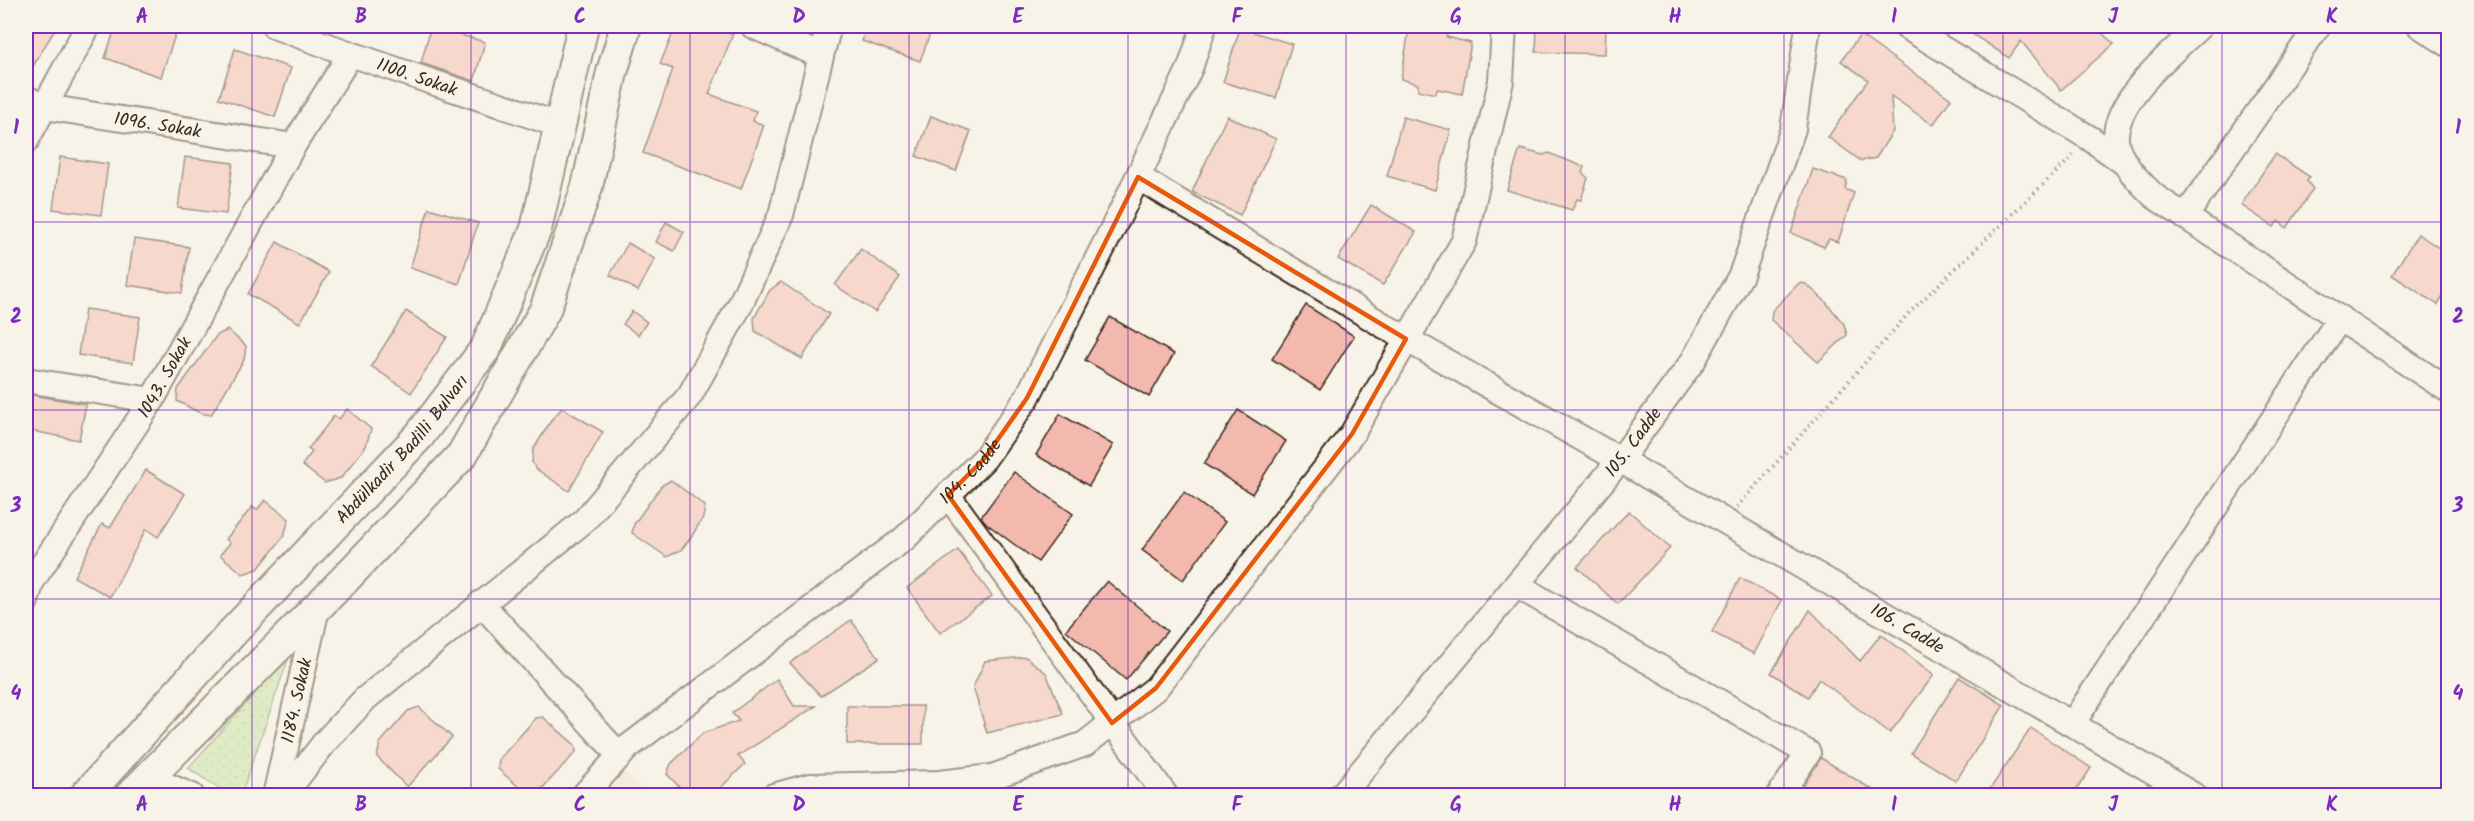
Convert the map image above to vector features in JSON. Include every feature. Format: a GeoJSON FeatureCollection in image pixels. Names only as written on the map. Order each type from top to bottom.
{"type":"FeatureCollection","features":[{"type":"Feature","properties":{"kind":"main road","name":"Abdülkadir Badilli Bulvarı"},"geometry":{"type":"LineString","coordinates":[[85,795],[224,642],[419,436],[486,348],[536,229],[583,26]]}},
{"type":"Feature","properties":{"kind":"main road","name":"Abdülkadir Badilli Bulvarı"},"geometry":{"type":"LineString","coordinates":[[139,786],[317,608],[462,455],[545,310],[587,187],[612,72],[626,26]]}},
{"type":"Feature","properties":{"kind":"street"},"geometry":{"type":"LineString","coordinates":[[26,141],[35,102],[88,26]]}},
{"type":"Feature","properties":{"kind":"street","name":"1100. Sokak"},"geometry":{"type":"LineString","coordinates":[[274,26],[350,55],[451,87],[561,126]]}},
{"type":"Feature","properties":{"kind":"street"},"geometry":{"type":"LineString","coordinates":[[753,26],[821,56]]}},
{"type":"Feature","properties":{"kind":"street"},"geometry":{"type":"LineString","coordinates":[[283,795],[325,742],[365,699],[585,520],[690,395],[740,305],[781,215],[829,26]]}},
{"type":"Feature","properties":{"kind":"street","name":"104. Cadde"},"geometry":{"type":"LineString","coordinates":[[583,795],[628,747],[905,538],[984,459],[1027,398],[1190,68],[1203,26]]}},
{"type":"Feature","properties":{"kind":"street"},"geometry":{"type":"LineString","coordinates":[[773,795],[810,786],[939,783],[992,777],[1085,744],[1156,688],[1352,434],[1464,241],[1501,81],[1504,26]]}},
{"type":"Feature","properties":{"kind":"street","name":"105. Cadde"},"geometry":{"type":"LineString","coordinates":[[1341,795],[1620,460],[1693,361],[1741,275],[1792,129],[1808,26]]}},
{"type":"Feature","properties":{"kind":"street"},"geometry":{"type":"LineString","coordinates":[[1905,26],[2091,139],[2126,164],[2154,196],[2448,390]]}},
{"type":"Feature","properties":{"kind":"street"},"geometry":{"type":"LineString","coordinates":[[2126,164],[2116,140],[2121,113],[2143,83],[2200,26]]}},
{"type":"Feature","properties":{"kind":"street"},"geometry":{"type":"LineString","coordinates":[[2185,217],[2318,26]]}},
{"type":"Feature","properties":{"kind":"street"},"geometry":{"type":"LineString","coordinates":[[2420,26],[2448,44]]}},
{"type":"Feature","properties":{"kind":"street","name":"1043. Sokak"},"geometry":{"type":"LineString","coordinates":[[26,601],[32,581],[152,400],[293,146],[350,55]]}},
{"type":"Feature","properties":{"kind":"street","name":"1096. Sokak"},"geometry":{"type":"LineString","coordinates":[[35,102],[293,146]]}},
{"type":"Feature","properties":{"kind":"street","name":"106. Cadde"},"geometry":{"type":"LineString","coordinates":[[1138,177],[1406,339],[1620,460],[2195,795]]}},
{"type":"Feature","properties":{"kind":"street"},"geometry":{"type":"LineString","coordinates":[[2072,724],[2340,318]]}},
{"type":"Feature","properties":{"kind":"street"},"geometry":{"type":"LineString","coordinates":[[26,380],[152,400]]}},
{"type":"Feature","properties":{"kind":"street"},"geometry":{"type":"LineString","coordinates":[[948,495],[1166,795]]}},
{"type":"Feature","properties":{"kind":"street"},"geometry":{"type":"LineString","coordinates":[[1516,585],[1808,753],[1779,795]]}},
{"type":"Feature","properties":{"kind":"street"},"geometry":{"type":"LineString","coordinates":[[481,603],[620,756]]}},
{"type":"Feature","properties":{"kind":"street","name":"1184. Sokak"},"geometry":{"type":"LineString","coordinates":[[275,795],[317,608]]}},
{"type":"Feature","properties":{"kind":"street"},"geometry":{"type":"LineString","coordinates":[[139,786],[192,795]]}},
{"type":"Feature","properties":{"kind":"path"},"geometry":{"type":"LineString","coordinates":[[1724,521],[1910,312],[2091,139]]}},
{"type":"Feature","properties":{"kind":"highlighted area"},"geometry":{"type":"Polygon","coordinates":[[[1138,177],[1406,339],[1352,434],[1156,688],[1112,723],[948,495],[984,459],[1027,398],[1138,177]]]}},
{"type":"Feature","properties":{"kind":"shaded area"},"geometry":{"type":"Polygon","coordinates":[[[623,769],[648,795],[599,796],[623,769]]]}},
{"type":"Feature","properties":{"kind":"green space"},"geometry":{"type":"Polygon","coordinates":[[[290,654],[241,795],[229,795],[188,768],[290,654]]]}},
{"type":"Feature","properties":{"kind":"building"},"geometry":{"type":"Polygon","coordinates":[[[26,26],[57,26],[26,78],[26,26]]]}},
{"type":"Feature","properties":{"kind":"building"},"geometry":{"type":"Polygon","coordinates":[[[116,26],[178,26],[161,77],[105,58],[116,26]]]}},
{"type":"Feature","properties":{"kind":"building"},"geometry":{"type":"Polygon","coordinates":[[[431,26],[485,42],[474,81],[421,63],[431,26]]]}},
{"type":"Feature","properties":{"kind":"building"},"geometry":{"type":"Polygon","coordinates":[[[676,26],[712,26],[733,34],[709,94],[756,111],[753,121],[764,125],[741,189],[643,153],[673,69],[660,64],[676,26]]]}},
{"type":"Feature","properties":{"kind":"building"},"geometry":{"type":"Polygon","coordinates":[[[868,26],[933,26],[920,61],[862,41],[868,26]]]}},
{"type":"Feature","properties":{"kind":"building"},"geometry":{"type":"Polygon","coordinates":[[[1428,26],[1445,31],[1447,37],[1471,43],[1462,94],[1438,89],[1435,94],[1418,90],[1418,84],[1401,79],[1409,29],[1425,32],[1428,26]]]}},
{"type":"Feature","properties":{"kind":"building"},"geometry":{"type":"Polygon","coordinates":[[[1537,26],[1606,26],[1605,54],[1536,52],[1537,26]]]}},
{"type":"Feature","properties":{"kind":"building"},"geometry":{"type":"Polygon","coordinates":[[[1960,26],[2094,26],[2114,44],[2061,90],[2021,41],[2009,58],[1960,26]]]}},
{"type":"Feature","properties":{"kind":"building"},"geometry":{"type":"Polygon","coordinates":[[[1240,28],[1292,44],[1276,98],[1223,82],[1240,28]]]}},
{"type":"Feature","properties":{"kind":"building"},"geometry":{"type":"Polygon","coordinates":[[[1860,35],[1951,99],[1933,125],[1891,96],[1893,131],[1876,158],[1861,161],[1828,137],[1868,80],[1841,61],[1860,35]]]}},
{"type":"Feature","properties":{"kind":"building"},"geometry":{"type":"Polygon","coordinates":[[[235,49],[291,68],[275,117],[219,98],[235,49]]]}},
{"type":"Feature","properties":{"kind":"building"},"geometry":{"type":"Polygon","coordinates":[[[931,116],[971,131],[956,171],[916,156],[931,116]]]}},
{"type":"Feature","properties":{"kind":"building"},"geometry":{"type":"Polygon","coordinates":[[[1227,116],[1276,139],[1240,215],[1192,192],[1227,116]]]}},
{"type":"Feature","properties":{"kind":"building"},"geometry":{"type":"Polygon","coordinates":[[[1403,117],[1451,130],[1435,190],[1387,176],[1403,117]]]}},
{"type":"Feature","properties":{"kind":"building"},"geometry":{"type":"Polygon","coordinates":[[[1520,149],[1543,155],[1549,153],[1584,167],[1582,173],[1588,178],[1581,200],[1577,199],[1572,210],[1507,190],[1520,149]]]}},
{"type":"Feature","properties":{"kind":"building"},"geometry":{"type":"Polygon","coordinates":[[[2275,154],[2310,177],[2307,181],[2313,189],[2287,228],[2278,221],[2274,227],[2241,205],[2275,154]]]}},
{"type":"Feature","properties":{"kind":"building"},"geometry":{"type":"Polygon","coordinates":[[[60,157],[108,164],[101,215],[53,209],[60,157]]]}},
{"type":"Feature","properties":{"kind":"building"},"geometry":{"type":"Polygon","coordinates":[[[185,157],[233,163],[226,214],[178,208],[185,157]]]}},
{"type":"Feature","properties":{"kind":"building"},"geometry":{"type":"Polygon","coordinates":[[[1813,169],[1847,180],[1845,189],[1854,193],[1838,242],[1829,239],[1824,247],[1791,233],[1813,169]]]}},
{"type":"Feature","properties":{"kind":"building"},"geometry":{"type":"Polygon","coordinates":[[[1371,205],[1416,232],[1383,285],[1338,259],[1371,205]]]}},
{"type":"Feature","properties":{"kind":"building"},"geometry":{"type":"Polygon","coordinates":[[[429,208],[478,223],[459,284],[410,268],[429,208]]]}},
{"type":"Feature","properties":{"kind":"building"},"geometry":{"type":"Polygon","coordinates":[[[666,222],[684,232],[674,251],[656,242],[666,222]]]}},
{"type":"Feature","properties":{"kind":"building"},"geometry":{"type":"Polygon","coordinates":[[[2418,234],[2448,254],[2448,288],[2438,305],[2392,275],[2418,234]]]}},
{"type":"Feature","properties":{"kind":"building"},"geometry":{"type":"Polygon","coordinates":[[[134,239],[189,247],[182,293],[127,285],[134,239]]]}},
{"type":"Feature","properties":{"kind":"building"},"geometry":{"type":"Polygon","coordinates":[[[277,242],[329,272],[300,323],[248,294],[277,242]]]}},
{"type":"Feature","properties":{"kind":"building"},"geometry":{"type":"Polygon","coordinates":[[[628,243],[655,259],[638,291],[610,275],[628,243]]]}},
{"type":"Feature","properties":{"kind":"building"},"geometry":{"type":"Polygon","coordinates":[[[861,249],[900,277],[875,312],[835,285],[861,249]]]}},
{"type":"Feature","properties":{"kind":"building"},"geometry":{"type":"Polygon","coordinates":[[[781,282],[829,314],[802,359],[755,331],[754,318],[770,290],[781,282]]]}},
{"type":"Feature","properties":{"kind":"building"},"geometry":{"type":"Polygon","coordinates":[[[1799,283],[1806,284],[1825,301],[1844,324],[1847,335],[1818,362],[1771,320],[1772,311],[1799,283]]]}},
{"type":"Feature","properties":{"kind":"building"},"geometry":{"type":"Polygon","coordinates":[[[1306,305],[1354,336],[1320,390],[1272,359],[1306,305]]]}},
{"type":"Feature","properties":{"kind":"building"},"geometry":{"type":"Polygon","coordinates":[[[85,309],[140,317],[133,363],[78,355],[85,309]]]}},
{"type":"Feature","properties":{"kind":"building"},"geometry":{"type":"Polygon","coordinates":[[[406,311],[447,337],[411,393],[371,366],[406,311]]]}},
{"type":"Feature","properties":{"kind":"building"},"geometry":{"type":"Polygon","coordinates":[[[632,311],[647,322],[638,335],[623,324],[632,311]]]}},
{"type":"Feature","properties":{"kind":"building"},"geometry":{"type":"Polygon","coordinates":[[[1110,317],[1174,354],[1149,397],[1085,360],[1110,317]]]}},
{"type":"Feature","properties":{"kind":"building"},"geometry":{"type":"Polygon","coordinates":[[[228,330],[246,346],[244,360],[211,415],[200,413],[177,401],[178,389],[217,335],[228,330]]]}},
{"type":"Feature","properties":{"kind":"building"},"geometry":{"type":"Polygon","coordinates":[[[26,394],[86,404],[79,440],[26,430],[26,394]]]}},
{"type":"Feature","properties":{"kind":"building"},"geometry":{"type":"Polygon","coordinates":[[[562,408],[603,432],[569,491],[536,469],[532,462],[533,450],[552,419],[562,408]]]}},
{"type":"Feature","properties":{"kind":"building"},"geometry":{"type":"Polygon","coordinates":[[[347,409],[371,429],[366,446],[341,478],[325,483],[302,465],[312,452],[308,449],[334,416],[339,419],[347,409]]]}},
{"type":"Feature","properties":{"kind":"building"},"geometry":{"type":"Polygon","coordinates":[[[1238,410],[1286,441],[1252,494],[1204,464],[1238,410]]]}},
{"type":"Feature","properties":{"kind":"building"},"geometry":{"type":"Polygon","coordinates":[[[1060,414],[1113,445],[1089,486],[1036,455],[1060,414]]]}},
{"type":"Feature","properties":{"kind":"building"},"geometry":{"type":"Polygon","coordinates":[[[146,470],[185,494],[158,537],[146,529],[110,597],[74,577],[102,524],[110,528],[146,470]]]}},
{"type":"Feature","properties":{"kind":"building"},"geometry":{"type":"Polygon","coordinates":[[[1014,472],[1073,514],[1038,562],[981,517],[1014,472]]]}},
{"type":"Feature","properties":{"kind":"building"},"geometry":{"type":"Polygon","coordinates":[[[671,480],[705,506],[703,518],[689,540],[681,550],[667,557],[632,533],[634,524],[661,486],[671,480]]]}},
{"type":"Feature","properties":{"kind":"building"},"geometry":{"type":"Polygon","coordinates":[[[1184,492],[1225,522],[1183,580],[1142,550],[1184,492]]]}},
{"type":"Feature","properties":{"kind":"building"},"geometry":{"type":"Polygon","coordinates":[[[265,500],[289,519],[284,536],[258,569],[243,574],[220,555],[230,543],[226,539],[252,507],[257,510],[265,500]]]}},
{"type":"Feature","properties":{"kind":"building"},"geometry":{"type":"Polygon","coordinates":[[[1629,511],[1670,548],[1618,604],[1577,567],[1629,511]]]}},
{"type":"Feature","properties":{"kind":"building"},"geometry":{"type":"Polygon","coordinates":[[[958,550],[992,596],[940,633],[907,588],[958,550]]]}},
{"type":"Feature","properties":{"kind":"building"},"geometry":{"type":"Polygon","coordinates":[[[1740,578],[1782,600],[1754,654],[1712,632],[1740,578]]]}},
{"type":"Feature","properties":{"kind":"building"},"geometry":{"type":"Polygon","coordinates":[[[1107,581],[1167,631],[1126,680],[1066,630],[1107,581]]]}},
{"type":"Feature","properties":{"kind":"building"},"geometry":{"type":"Polygon","coordinates":[[[1810,610],[1860,661],[1881,634],[1934,675],[1890,733],[1819,679],[1808,697],[1771,673],[1810,610]]]}},
{"type":"Feature","properties":{"kind":"building"},"geometry":{"type":"Polygon","coordinates":[[[851,620],[879,658],[821,696],[790,663],[851,620]]]}},
{"type":"Feature","properties":{"kind":"building"},"geometry":{"type":"Polygon","coordinates":[[[1026,657],[1046,673],[1063,714],[987,733],[973,687],[985,661],[1026,657]]]}},
{"type":"Feature","properties":{"kind":"building"},"geometry":{"type":"Polygon","coordinates":[[[1959,677],[2004,705],[1956,781],[1911,753],[1959,677]]]}},
{"type":"Feature","properties":{"kind":"building"},"geometry":{"type":"Polygon","coordinates":[[[777,679],[794,706],[816,706],[738,756],[745,764],[713,795],[687,795],[667,774],[671,764],[703,733],[739,721],[732,713],[777,679]]]}},
{"type":"Feature","properties":{"kind":"building"},"geometry":{"type":"Polygon","coordinates":[[[847,706],[923,706],[923,744],[847,744],[847,706]]]}},
{"type":"Feature","properties":{"kind":"building"},"geometry":{"type":"Polygon","coordinates":[[[419,707],[452,737],[407,787],[377,757],[380,743],[408,711],[419,707]]]}},
{"type":"Feature","properties":{"kind":"building"},"geometry":{"type":"Polygon","coordinates":[[[543,717],[575,745],[576,752],[536,795],[528,795],[498,769],[499,759],[536,718],[543,717]]]}},
{"type":"Feature","properties":{"kind":"building"},"geometry":{"type":"Polygon","coordinates":[[[2031,728],[2091,768],[2073,795],[1986,795],[2031,728]]]}},
{"type":"Feature","properties":{"kind":"building"},"geometry":{"type":"Polygon","coordinates":[[[1821,758],[1881,795],[1797,795],[1821,758]]]}}]}
